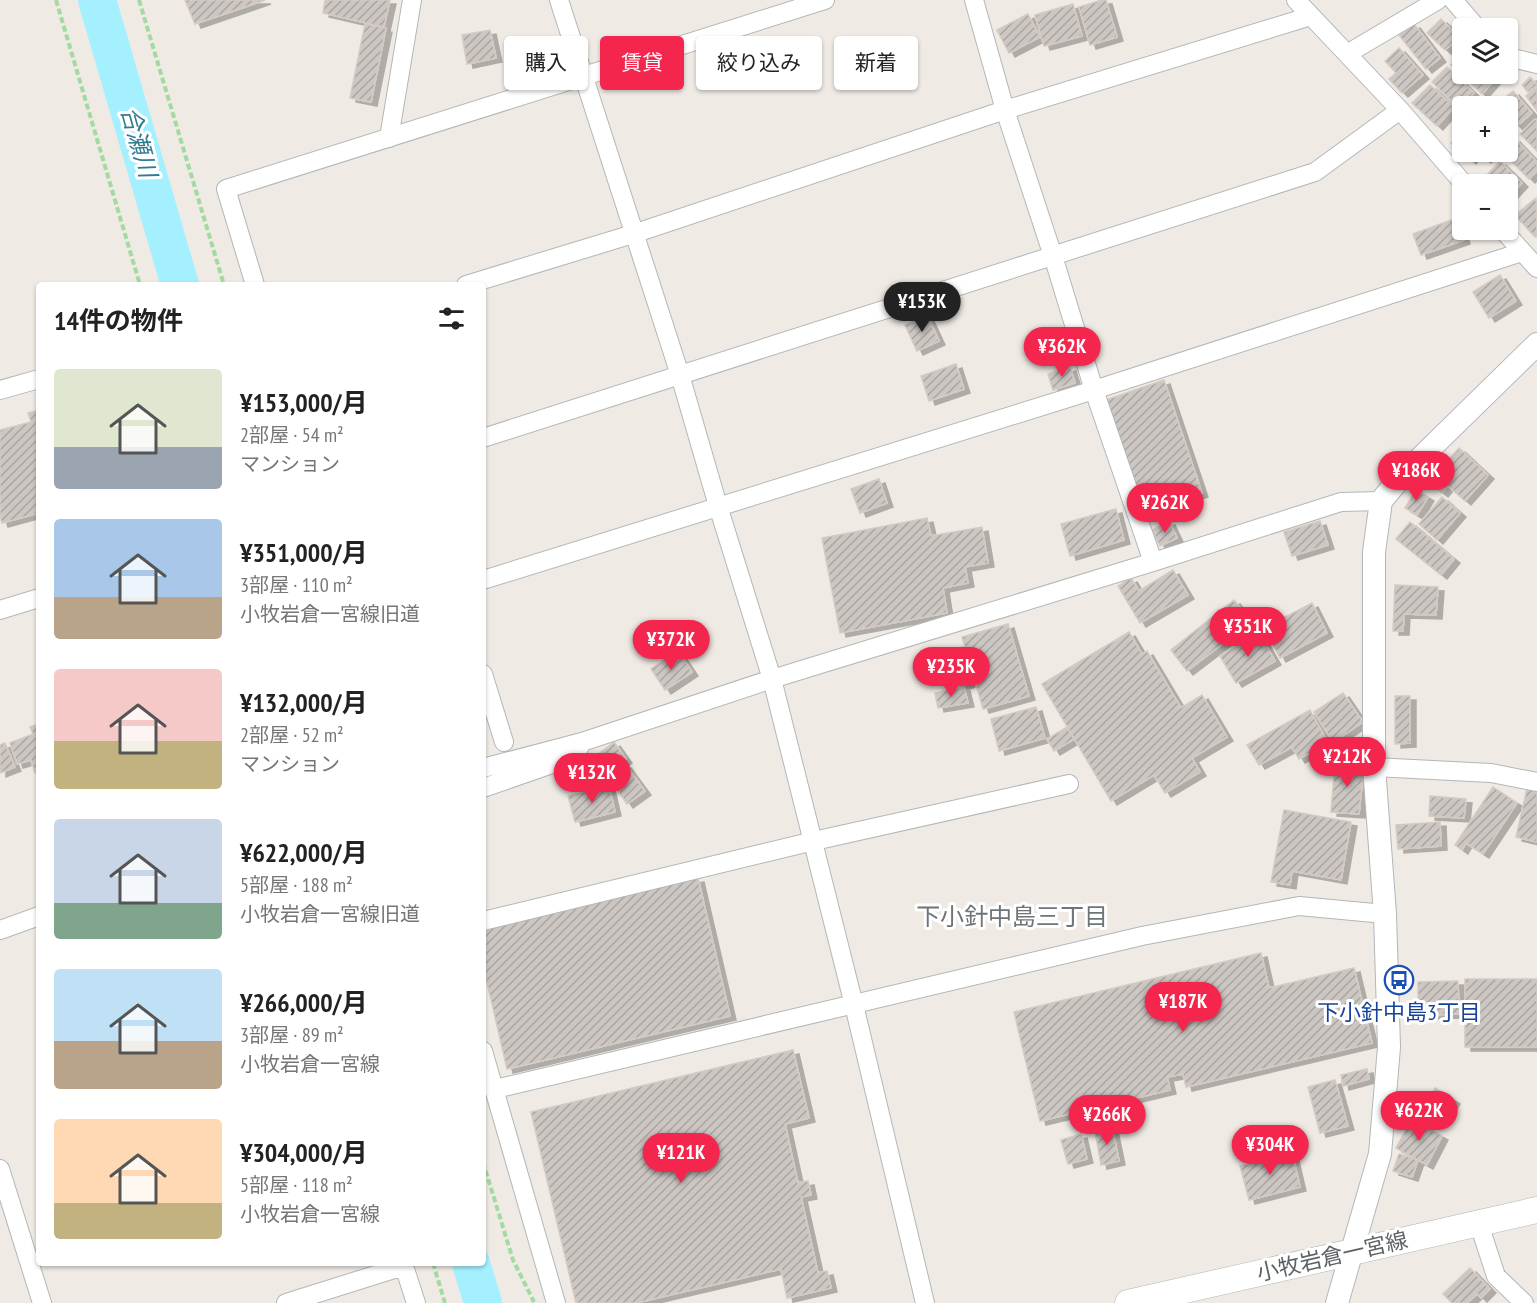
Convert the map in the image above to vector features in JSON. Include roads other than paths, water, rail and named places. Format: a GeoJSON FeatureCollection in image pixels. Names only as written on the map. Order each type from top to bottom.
{"type":"FeatureCollection","features":[{"type":"Feature","properties":{"kind":"main road","name":"小牧岩倉一宮線"},"geometry":{"type":"LineString","coordinates":[[1128,1303],[1537,1210]]}},
{"type":"Feature","properties":{"kind":"street"},"geometry":{"type":"LineString","coordinates":[[389,138],[412,0]]}},
{"type":"Feature","properties":{"kind":"street"},"geometry":{"type":"LineString","coordinates":[[559,0],[571,36]]}},
{"type":"Feature","properties":{"kind":"street"},"geometry":{"type":"LineString","coordinates":[[588,76],[825,0]]}},
{"type":"Feature","properties":{"kind":"street"},"geometry":{"type":"LineString","coordinates":[[974,0],[1005,110],[1094,390],[1153,562]]}},
{"type":"Feature","properties":{"kind":"street"},"geometry":{"type":"LineString","coordinates":[[1296,0],[1400,110],[1455,174]]}},
{"type":"Feature","properties":{"kind":"street"},"geometry":{"type":"LineString","coordinates":[[1347,54],[1438,0]]}},
{"type":"Feature","properties":{"kind":"street"},"geometry":{"type":"LineString","coordinates":[[1453,0],[1468,18]]}},
{"type":"Feature","properties":{"kind":"street"},"geometry":{"type":"LineString","coordinates":[[476,282],[633,234],[1005,110],[1311,16]]}},
{"type":"Feature","properties":{"kind":"street"},"geometry":{"type":"LineString","coordinates":[[1518,59],[1537,64]]}},
{"type":"Feature","properties":{"kind":"street"},"geometry":{"type":"LineString","coordinates":[[254,282],[226,189],[542,90]]}},
{"type":"Feature","properties":{"kind":"street"},"geometry":{"type":"LineString","coordinates":[[588,90],[680,375],[772,679],[814,841],[925,1303]]}},
{"type":"Feature","properties":{"kind":"street"},"geometry":{"type":"LineString","coordinates":[[486,437],[1315,172],[1400,110]]}},
{"type":"Feature","properties":{"kind":"street"},"geometry":{"type":"LineString","coordinates":[[1512,240],[1537,268]]}},
{"type":"Feature","properties":{"kind":"street"},"geometry":{"type":"LineString","coordinates":[[486,579],[1094,390],[1522,252]]}},
{"type":"Feature","properties":{"kind":"street"},"geometry":{"type":"LineString","coordinates":[[1337,1303],[1380,1154],[1389,1047],[1385,914],[1374,766],[1374,552],[1381,501],[1401,477],[1537,344]]}},
{"type":"Feature","properties":{"kind":"street"},"geometry":{"type":"LineString","coordinates":[[0,390],[36,380]]}},
{"type":"Feature","properties":{"kind":"street"},"geometry":{"type":"LineString","coordinates":[[486,767],[582,742],[772,679],[1341,502],[1381,501]]}},
{"type":"Feature","properties":{"kind":"street"},"geometry":{"type":"LineString","coordinates":[[0,609],[36,599]]}},
{"type":"Feature","properties":{"kind":"street"},"geometry":{"type":"LineString","coordinates":[[486,684],[504,742]]}},
{"type":"Feature","properties":{"kind":"street"},"geometry":{"type":"LineString","coordinates":[[486,787],[575,756],[582,742]]}},
{"type":"Feature","properties":{"kind":"street"},"geometry":{"type":"LineString","coordinates":[[1374,766],[1491,773],[1537,782]]}},
{"type":"Feature","properties":{"kind":"street"},"geometry":{"type":"LineString","coordinates":[[486,920],[814,841],[1069,784]]}},
{"type":"Feature","properties":{"kind":"street"},"geometry":{"type":"LineString","coordinates":[[495,1089],[1143,936],[1299,906],[1385,914]]}},
{"type":"Feature","properties":{"kind":"street"},"geometry":{"type":"LineString","coordinates":[[0,930],[36,917]]}},
{"type":"Feature","properties":{"kind":"street"},"geometry":{"type":"LineString","coordinates":[[486,1060],[556,1303]]}},
{"type":"Feature","properties":{"kind":"street"},"geometry":{"type":"LineString","coordinates":[[0,1169],[42,1303]]}},
{"type":"Feature","properties":{"kind":"street"},"geometry":{"type":"LineString","coordinates":[[1479,1224],[1496,1276],[1524,1303]]}},
{"type":"Feature","properties":{"kind":"street"},"geometry":{"type":"LineString","coordinates":[[286,1303],[404,1266],[416,1303]]}},
{"type":"Feature","properties":{"kind":"waterway","name":"合瀬川"},"geometry":{"type":"LineString","coordinates":[[97,0],[179,282]]}},
{"type":"Feature","properties":{"kind":"waterway","name":"合瀬川"},"geometry":{"type":"LineString","coordinates":[[472,1266],[483,1303]]}},
{"type":"Feature","properties":{"kind":"place","name":"下小針中島3丁目"},"geometry":{"type":"Point","coordinates":[1399,980]}},
{"type":"Feature","properties":{"kind":"district","name":"下小針中島三丁目"},"geometry":{"type":"Point","coordinates":[1012,916]}}]}
